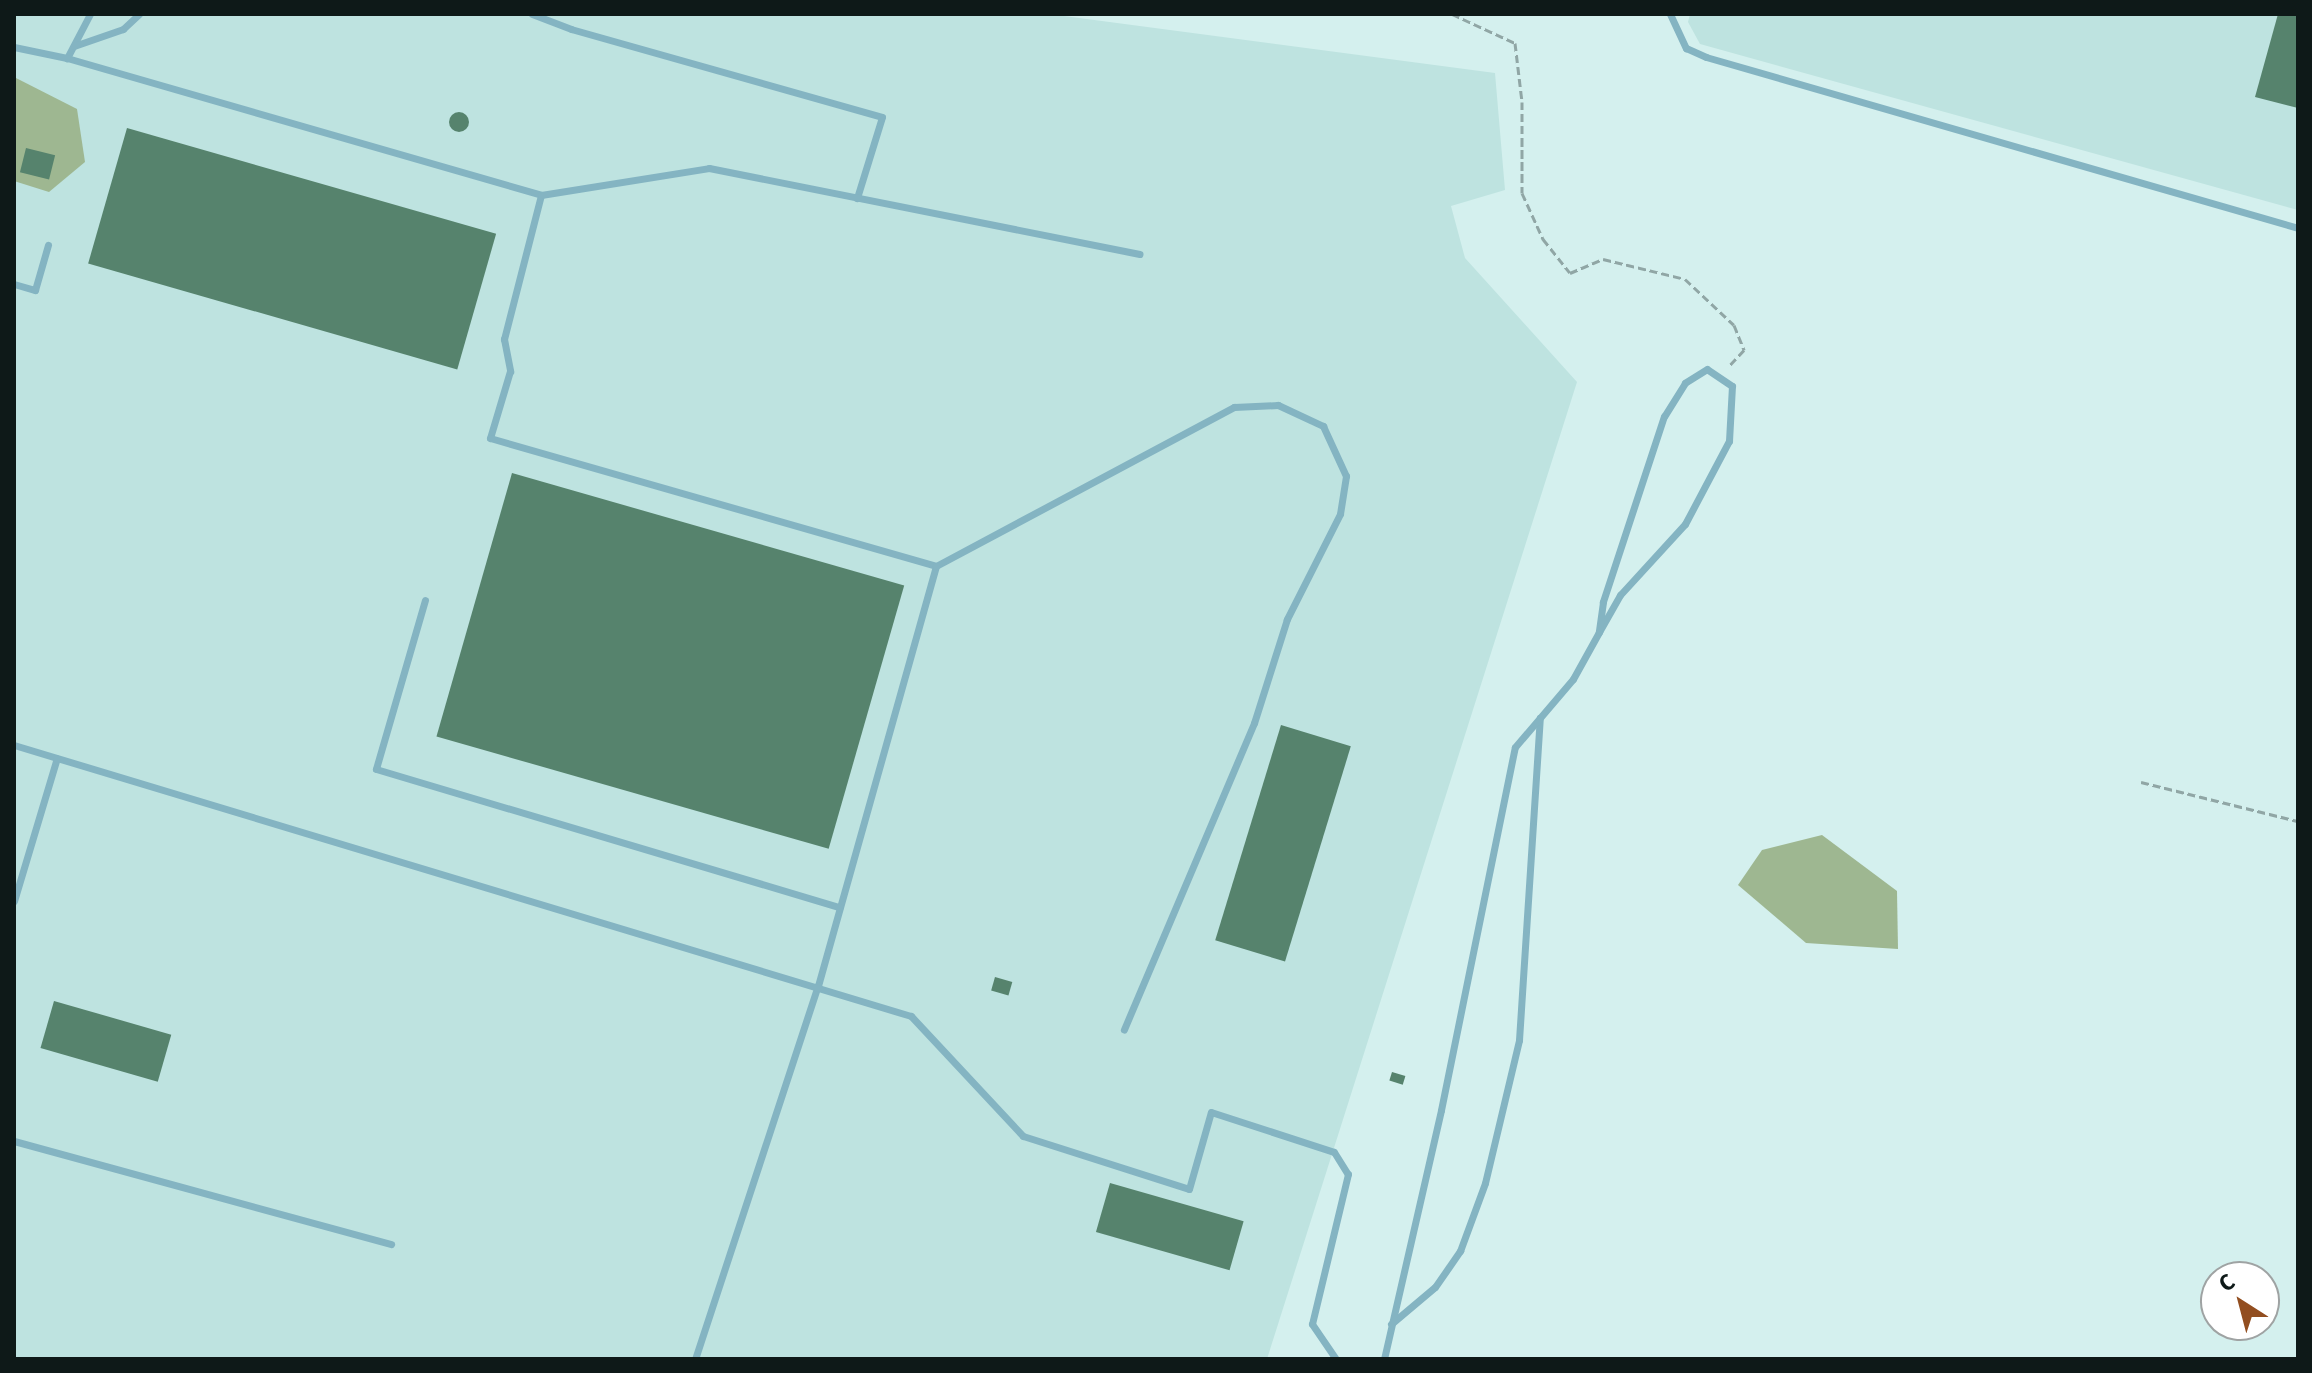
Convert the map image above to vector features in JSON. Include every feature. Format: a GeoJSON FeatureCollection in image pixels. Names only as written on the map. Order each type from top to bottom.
{"type":"FeatureCollection","features":[{"type":"Feature","properties":{"kind":"lane"},"geometry":{"type":"LineString","coordinates":[[67,58],[90,14]]}},
{"type":"Feature","properties":{"kind":"lane"},"geometry":{"type":"LineString","coordinates":[[73,47],[123,29],[139,14]]}},
{"type":"Feature","properties":{"kind":"lane"},"geometry":{"type":"LineString","coordinates":[[532,14],[571,29],[882,117],[857,198]]}},
{"type":"Feature","properties":{"kind":"lane"},"geometry":{"type":"LineString","coordinates":[[1670,14],[1686,48],[1706,57],[2298,228]]}},
{"type":"Feature","properties":{"kind":"lane"},"geometry":{"type":"LineString","coordinates":[[14,47],[67,58],[541,195],[709,168],[1140,254]]}},
{"type":"Feature","properties":{"kind":"lane"},"geometry":{"type":"LineString","coordinates":[[541,195],[504,339],[510,371],[490,438],[936,566],[1234,407],[1278,405],[1323,426],[1346,476],[1340,514],[1287,619],[1254,723],[1124,1030]]}},
{"type":"Feature","properties":{"kind":"lane"},"geometry":{"type":"LineString","coordinates":[[14,284],[35,290],[48,245]]}},
{"type":"Feature","properties":{"kind":"lane"},"geometry":{"type":"LineString","coordinates":[[1384,1359],[1389,1326],[1441,1110],[1515,747],[1573,679],[1620,595],[1685,524],[1729,441],[1732,386],[1707,369],[1685,383],[1664,416],[1603,602],[1599,632]]}},
{"type":"Feature","properties":{"kind":"lane"},"geometry":{"type":"LineString","coordinates":[[695,1359],[818,985],[936,566]]}},
{"type":"Feature","properties":{"kind":"lane"},"geometry":{"type":"LineString","coordinates":[[425,600],[376,769],[840,907]]}},
{"type":"Feature","properties":{"kind":"lane"},"geometry":{"type":"LineString","coordinates":[[1389,1326],[1435,1287],[1460,1251],[1485,1183],[1519,1040],[1540,718]]}},
{"type":"Feature","properties":{"kind":"lane"},"geometry":{"type":"LineString","coordinates":[[14,745],[818,985],[911,1016],[1023,1136],[1189,1189],[1211,1112],[1334,1152],[1348,1174],[1312,1324],[1336,1359]]}},
{"type":"Feature","properties":{"kind":"lane"},"geometry":{"type":"LineString","coordinates":[[14,901],[57,758]]}},
{"type":"Feature","properties":{"kind":"lane"},"geometry":{"type":"LineString","coordinates":[[14,1141],[391,1244]]}},
{"type":"Feature","properties":{"kind":"path"},"geometry":{"type":"LineString","coordinates":[[1452,14],[1515,43],[1522,102],[1522,193],[1543,239],[1570,273],[1603,259],[1685,279],[1734,325],[1744,350],[1719,377]]}},
{"type":"Feature","properties":{"kind":"path"},"geometry":{"type":"LineString","coordinates":[[2141,782],[2298,821]]}},
{"type":"Feature","properties":{"kind":"shaded area"},"geometry":{"type":"Polygon","coordinates":[[[14,14],[1049,14],[1495,73],[1505,190],[1451,206],[1465,258],[1577,382],[1267,1359],[14,1359],[14,14]]]}},
{"type":"Feature","properties":{"kind":"shaded area"},"geometry":{"type":"Polygon","coordinates":[[[1690,14],[2298,14],[2298,210],[1700,44],[1688,22],[1690,14]]]}},
{"type":"Feature","properties":{"kind":"green space"},"geometry":{"type":"Polygon","coordinates":[[[14,77],[77,109],[85,162],[49,192],[14,181],[14,77]]]}},
{"type":"Feature","properties":{"kind":"green space"},"geometry":{"type":"Polygon","coordinates":[[[1822,835],[1897,891],[1898,949],[1806,943],[1738,885],[1762,850],[1822,835]]]}},
{"type":"Feature","properties":{"kind":"building"},"geometry":{"type":"Polygon","coordinates":[[[2278,14],[2298,14],[2298,108],[2255,97],[2278,14]]]}},
{"type":"Feature","properties":{"kind":"building"},"geometry":{"type":"Polygon","coordinates":[[[459,112],[466,115],[469,122],[466,129],[459,132],[452,129],[449,122],[452,115],[459,112]]]}},
{"type":"Feature","properties":{"kind":"building"},"geometry":{"type":"Polygon","coordinates":[[[127,128],[496,234],[457,369],[88,264],[127,128]]]}},
{"type":"Feature","properties":{"kind":"building"},"geometry":{"type":"Polygon","coordinates":[[[26,148],[55,155],[49,180],[20,172],[26,148]]]}},
{"type":"Feature","properties":{"kind":"building"},"geometry":{"type":"Polygon","coordinates":[[[512,473],[904,585],[829,849],[436,736],[512,473]]]}},
{"type":"Feature","properties":{"kind":"building"},"geometry":{"type":"Polygon","coordinates":[[[1281,725],[1351,746],[1285,962],[1215,940],[1281,725]]]}},
{"type":"Feature","properties":{"kind":"building"},"geometry":{"type":"Polygon","coordinates":[[[995,977],[1012,982],[1008,995],[991,990],[995,977]]]}},
{"type":"Feature","properties":{"kind":"building"},"geometry":{"type":"Polygon","coordinates":[[[54,1001],[171,1035],[158,1082],[40,1048],[54,1001]]]}},
{"type":"Feature","properties":{"kind":"building"},"geometry":{"type":"Polygon","coordinates":[[[1392,1072],[1405,1076],[1403,1085],[1389,1081],[1392,1072]]]}},
{"type":"Feature","properties":{"kind":"building"},"geometry":{"type":"Polygon","coordinates":[[[1110,1183],[1244,1221],[1230,1270],[1096,1232],[1110,1183]]]}}]}
